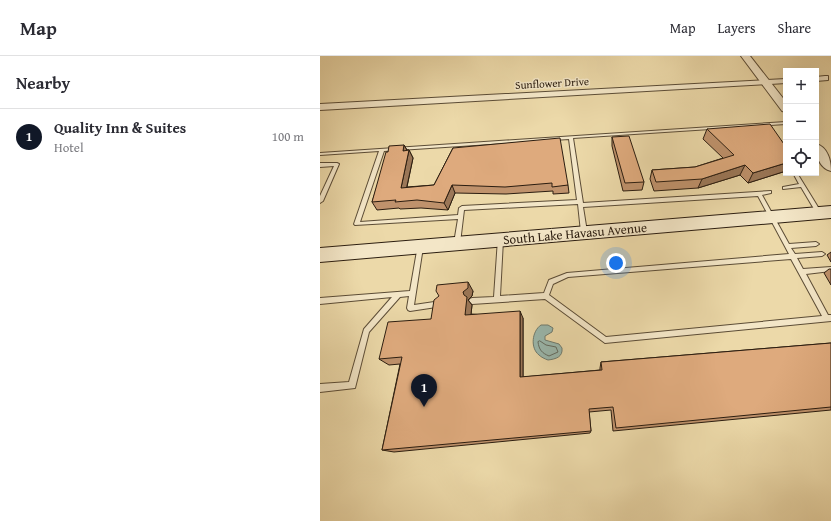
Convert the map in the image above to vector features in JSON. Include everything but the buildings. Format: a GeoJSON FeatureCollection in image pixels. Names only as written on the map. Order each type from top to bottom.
{"type":"FeatureCollection","features":[{"type":"Feature","properties":{"kind":"main road","name":"South Lake Havasu Avenue"},"geometry":{"type":"LineString","coordinates":[[320,255],[827,213]]}},
{"type":"Feature","properties":{"kind":"street"},"geometry":{"type":"LineString","coordinates":[[745,56],[783,105]]}},
{"type":"Feature","properties":{"kind":"street"},"geometry":{"type":"LineString","coordinates":[[819,79],[825,78]]}},
{"type":"Feature","properties":{"kind":"street","name":"Sunflower Drive"},"geometry":{"type":"LineString","coordinates":[[320,107],[783,81]]}},
{"type":"Feature","properties":{"kind":"street"},"geometry":{"type":"LineString","coordinates":[[819,152],[831,167]]}},
{"type":"Feature","properties":{"kind":"lane"},"geometry":{"type":"LineString","coordinates":[[320,154],[783,123]]}},
{"type":"Feature","properties":{"kind":"lane"},"geometry":{"type":"LineString","coordinates":[[764,125],[768,130]]}},
{"type":"Feature","properties":{"kind":"lane"},"geometry":{"type":"LineString","coordinates":[[571,137],[584,232]]}},
{"type":"Feature","properties":{"kind":"lane"},"geometry":{"type":"LineString","coordinates":[[382,150],[357,224],[461,217]]}},
{"type":"Feature","properties":{"kind":"lane"},"geometry":{"type":"LineString","coordinates":[[320,165],[337,164],[320,201]]}},
{"type":"Feature","properties":{"kind":"lane"},"geometry":{"type":"LineString","coordinates":[[797,176],[802,185],[827,213]]}},
{"type":"Feature","properties":{"kind":"lane"},"geometry":{"type":"LineString","coordinates":[[785,188],[802,185]]}},
{"type":"Feature","properties":{"kind":"lane"},"geometry":{"type":"LineString","coordinates":[[456,243],[462,208],[759,194],[769,192]]}},
{"type":"Feature","properties":{"kind":"lane"},"geometry":{"type":"LineString","coordinates":[[472,301],[546,296],[605,340],[829,318],[801,272],[773,217],[759,194]]}},
{"type":"Feature","properties":{"kind":"lane"},"geometry":{"type":"LineString","coordinates":[[497,300],[500,240]]}},
{"type":"Feature","properties":{"kind":"lane"},"geometry":{"type":"LineString","coordinates":[[787,246],[816,244]]}},
{"type":"Feature","properties":{"kind":"lane"},"geometry":{"type":"LineString","coordinates":[[420,247],[410,308],[441,304]]}},
{"type":"Feature","properties":{"kind":"lane"},"geometry":{"type":"LineString","coordinates":[[546,296],[551,282],[567,275],[822,254]]}},
{"type":"Feature","properties":{"kind":"lane"},"geometry":{"type":"LineString","coordinates":[[801,272],[831,269]]}},
{"type":"Feature","properties":{"kind":"lane"},"geometry":{"type":"LineString","coordinates":[[320,301],[413,293]]}},
{"type":"Feature","properties":{"kind":"lane"},"geometry":{"type":"LineString","coordinates":[[320,388],[352,384],[366,331],[398,295]]}},
{"type":"Feature","properties":{"kind":"water"},"geometry":{"type":"Polygon","coordinates":[[[541,325],[548,325],[553,328],[552,332],[545,336],[545,340],[559,344],[562,348],[561,354],[556,358],[548,360],[539,355],[534,348],[534,335],[541,325]]]}},
{"type":"Feature","properties":{"kind":"place","name":"Quality Inn & Suites"},"geometry":{"type":"Point","coordinates":[424,407]}}]}
